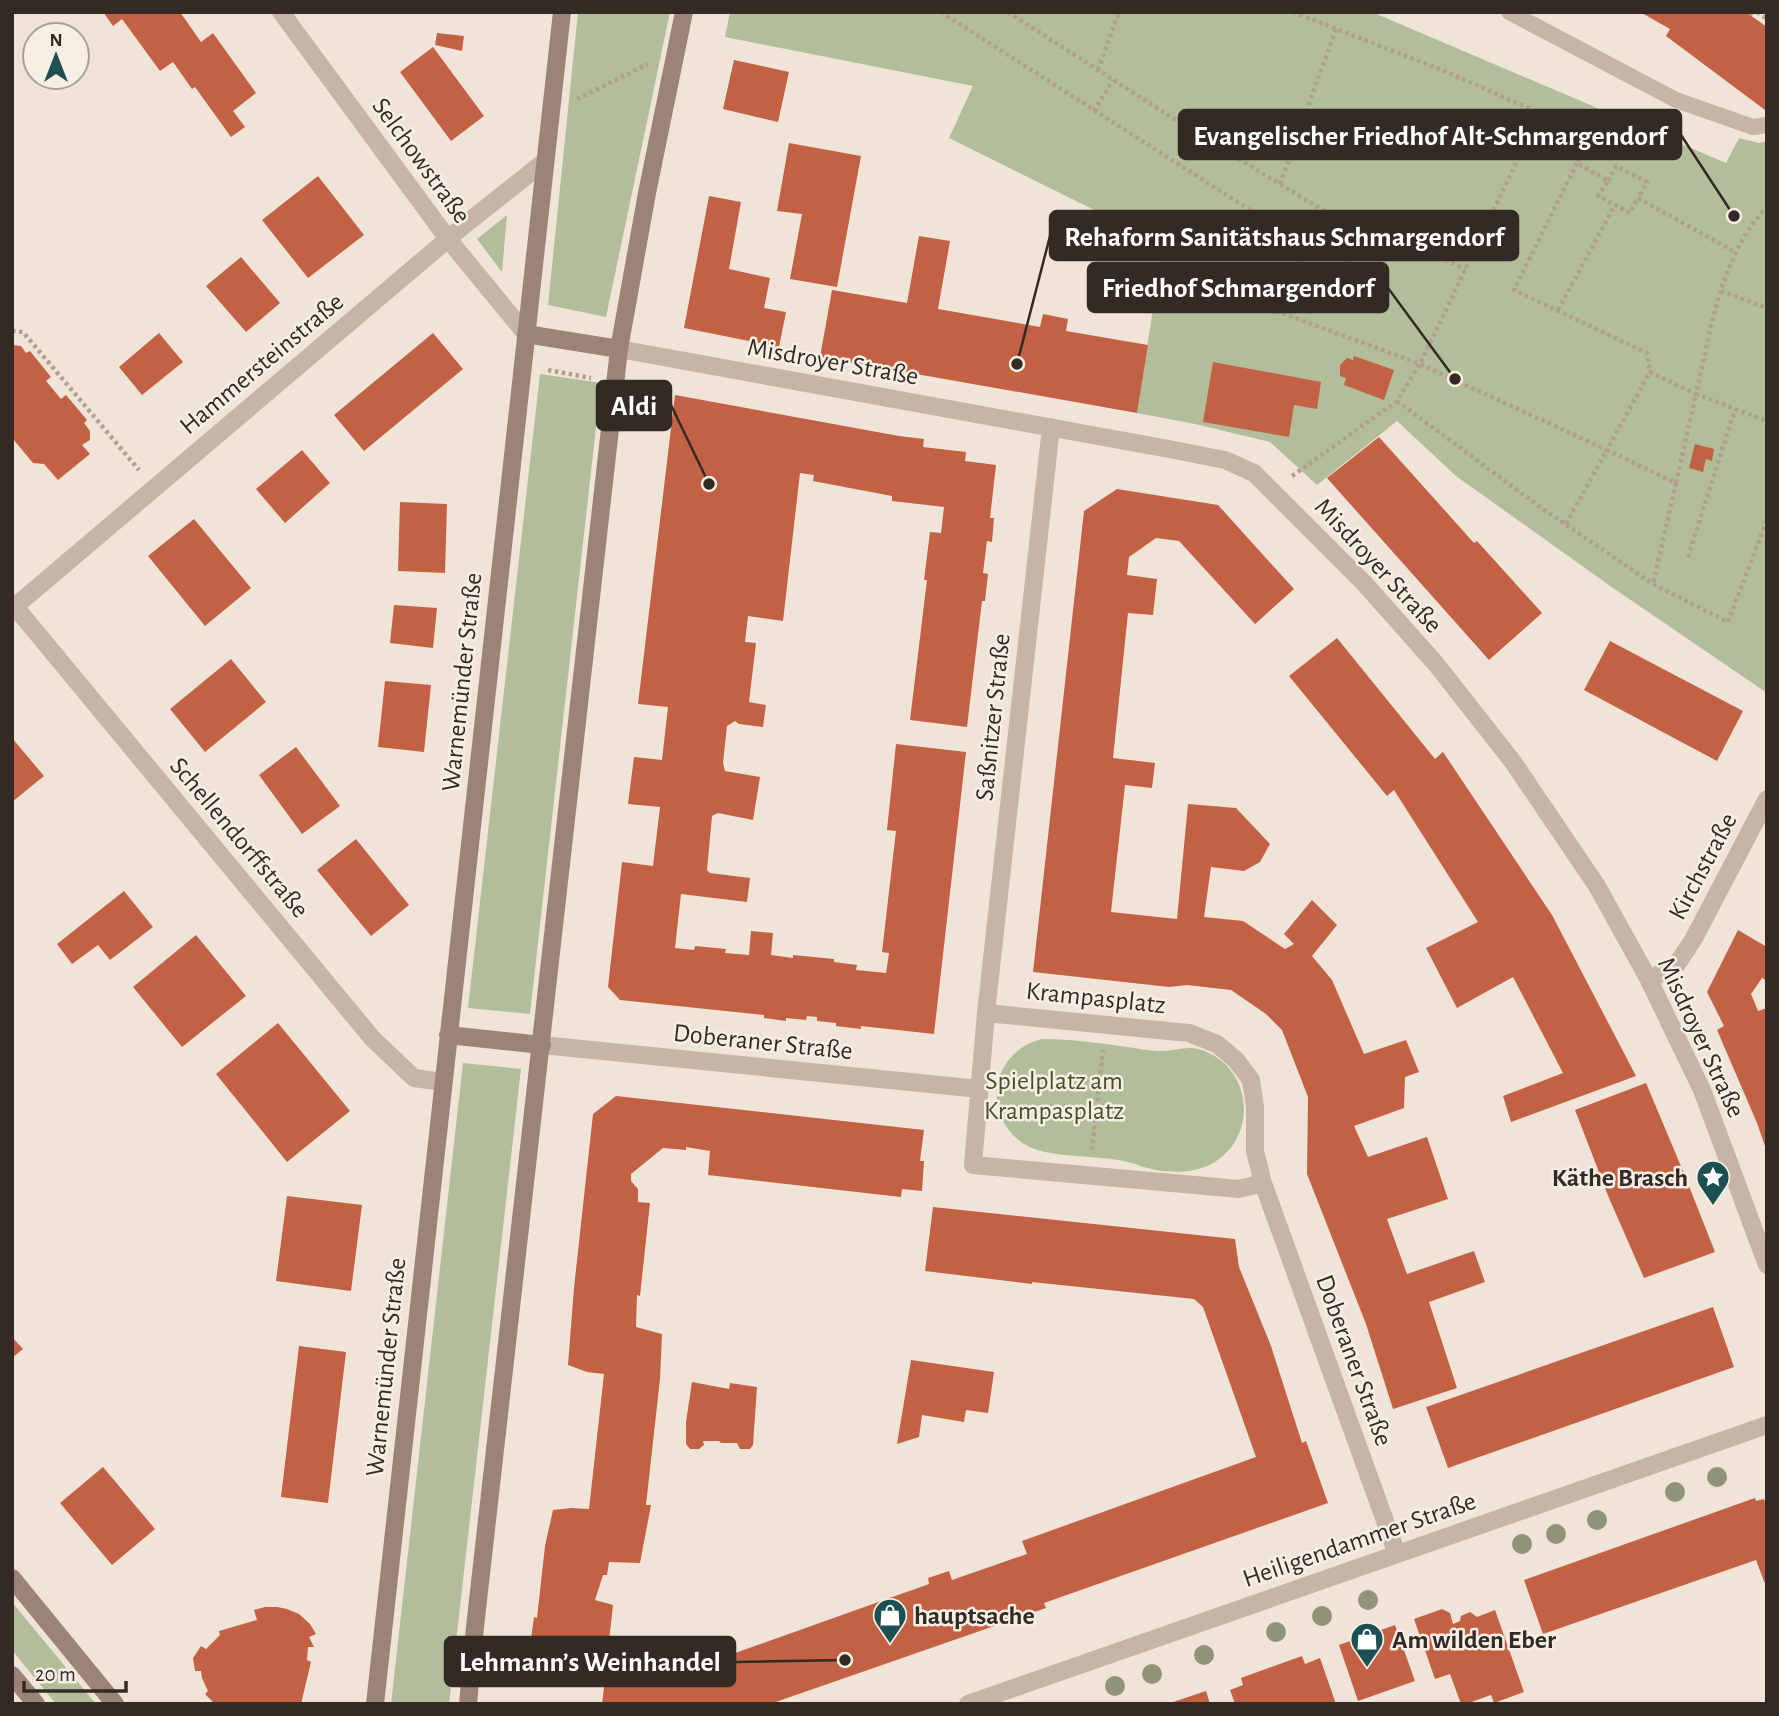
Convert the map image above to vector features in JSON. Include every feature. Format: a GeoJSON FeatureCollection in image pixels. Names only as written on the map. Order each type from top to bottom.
{"type":"FeatureCollection","features":[{"type":"Feature","properties":{"kind":"street","name":"Selchowstraße"},"geometry":{"type":"LineString","coordinates":[[282,12],[448,239],[526,334]]}},
{"type":"Feature","properties":{"kind":"street","name":"Warnemünder Straße"},"geometry":{"type":"LineString","coordinates":[[375,1704],[562,12]]}},
{"type":"Feature","properties":{"kind":"street"},"geometry":{"type":"LineString","coordinates":[[468,1704],[619,349],[647,192],[684,12]]}},
{"type":"Feature","properties":{"kind":"street","name":"Hammersteinstraße"},"geometry":{"type":"LineString","coordinates":[[13,606],[448,239],[545,161]]}},
{"type":"Feature","properties":{"kind":"street"},"geometry":{"type":"LineString","coordinates":[[526,334],[619,349]]}},
{"type":"Feature","properties":{"kind":"street","name":"Misdroyer Straße"},"geometry":{"type":"LineString","coordinates":[[619,349],[1226,460],[1254,473],[1364,583],[1436,664],[1513,762],[1597,886],[1649,980],[1702,1090],[1767,1265]]}},
{"type":"Feature","properties":{"kind":"street","name":"Saßnitzer Straße"},"geometry":{"type":"LineString","coordinates":[[986,1013],[1051,427]]}},
{"type":"Feature","properties":{"kind":"street","name":"Schellendorffstraße"},"geometry":{"type":"LineString","coordinates":[[13,606],[372,1038],[414,1078],[443,1082]]}},
{"type":"Feature","properties":{"kind":"street","name":"Kirchstraße"},"geometry":{"type":"LineString","coordinates":[[1649,980],[1677,964],[1693,940],[1767,799]]}},
{"type":"Feature","properties":{"kind":"street"},"geometry":{"type":"LineString","coordinates":[[986,1013],[973,1165],[1238,1189],[1263,1183]]}},
{"type":"Feature","properties":{"kind":"street","name":"Krampasplatz"},"geometry":{"type":"LineString","coordinates":[[986,1013],[1189,1033],[1217,1044],[1236,1060],[1251,1080],[1255,1107],[1255,1151],[1263,1183]]}},
{"type":"Feature","properties":{"kind":"street"},"geometry":{"type":"LineString","coordinates":[[448,1035],[542,1045]]}},
{"type":"Feature","properties":{"kind":"street","name":"Doberaner Straße"},"geometry":{"type":"LineString","coordinates":[[542,1045],[980,1089]]}},
{"type":"Feature","properties":{"kind":"street","name":"Doberaner Straße"},"geometry":{"type":"LineString","coordinates":[[1263,1183],[1397,1554]]}},
{"type":"Feature","properties":{"kind":"street","name":"Heiligendammer Straße"},"geometry":{"type":"LineString","coordinates":[[968,1704],[1767,1424]]}},
{"type":"Feature","properties":{"kind":"street"},"geometry":{"type":"LineString","coordinates":[[12,1578],[115,1704]]}},
{"type":"Feature","properties":{"kind":"street"},"geometry":{"type":"LineString","coordinates":[[12,1675],[36,1704]]}},
{"type":"Feature","properties":{"kind":"lane"},"geometry":{"type":"LineString","coordinates":[[1509,12],[1676,100],[1753,127],[1767,125]]}},
{"type":"Feature","properties":{"kind":"path"},"geometry":{"type":"LineString","coordinates":[[941,12],[1306,246]]}},
{"type":"Feature","properties":{"kind":"path"},"geometry":{"type":"LineString","coordinates":[[1008,12],[1324,211],[1466,270]]}},
{"type":"Feature","properties":{"kind":"path"},"geometry":{"type":"LineString","coordinates":[[1098,70],[1119,12]]}},
{"type":"Feature","properties":{"kind":"path"},"geometry":{"type":"LineString","coordinates":[[1293,12],[1443,70],[1592,136],[1514,290],[1647,353],[1650,372],[1566,524]]}},
{"type":"Feature","properties":{"kind":"path"},"geometry":{"type":"LineString","coordinates":[[1753,13],[1767,19]]}},
{"type":"Feature","properties":{"kind":"path"},"geometry":{"type":"LineString","coordinates":[[1280,184],[1336,29]]}},
{"type":"Feature","properties":{"kind":"path"},"geometry":{"type":"LineString","coordinates":[[553,100],[568,103],[650,64],[672,68]]}},
{"type":"Feature","properties":{"kind":"path"},"geometry":{"type":"LineString","coordinates":[[1094,111],[1113,80]]}},
{"type":"Feature","properties":{"kind":"path"},"geometry":{"type":"LineString","coordinates":[[1292,476],[1396,401],[1420,364],[1541,113]]}},
{"type":"Feature","properties":{"kind":"path"},"geometry":{"type":"LineString","coordinates":[[1577,163],[1608,181]]}},
{"type":"Feature","properties":{"kind":"path"},"geometry":{"type":"LineString","coordinates":[[1616,166],[1647,183],[1630,213],[1598,197],[1608,181],[1616,166]]}},
{"type":"Feature","properties":{"kind":"path"},"geometry":{"type":"LineString","coordinates":[[1638,198],[1734,252]]}},
{"type":"Feature","properties":{"kind":"path"},"geometry":{"type":"LineString","coordinates":[[1558,310],[1615,205]]}},
{"type":"Feature","properties":{"kind":"path"},"geometry":{"type":"LineString","coordinates":[[1653,584],[1722,283],[1734,252],[1756,218],[1767,207]]}},
{"type":"Feature","properties":{"kind":"path"},"geometry":{"type":"LineString","coordinates":[[1324,211],[1271,309],[1420,364],[1676,483]]}},
{"type":"Feature","properties":{"kind":"path"},"geometry":{"type":"LineString","coordinates":[[1349,264],[1362,227]]}},
{"type":"Feature","properties":{"kind":"path"},"geometry":{"type":"LineString","coordinates":[[1721,291],[1767,307]]}},
{"type":"Feature","properties":{"kind":"path"},"geometry":{"type":"LineString","coordinates":[[12,331],[23,332],[139,470]]}},
{"type":"Feature","properties":{"kind":"path"},"geometry":{"type":"LineString","coordinates":[[540,369],[597,379]]}},
{"type":"Feature","properties":{"kind":"path"},"geometry":{"type":"LineString","coordinates":[[1650,372],[1696,394],[1767,421]]}},
{"type":"Feature","properties":{"kind":"path"},"geometry":{"type":"LineString","coordinates":[[1396,401],[1653,584],[1728,622],[1767,520]]}},
{"type":"Feature","properties":{"kind":"path"},"geometry":{"type":"LineString","coordinates":[[1688,557],[1734,409]]}},
{"type":"Feature","properties":{"kind":"path"},"geometry":{"type":"LineString","coordinates":[[1091,1157],[1103,1044]]}},
{"type":"Feature","properties":{"kind":"green space"},"geometry":{"type":"Polygon","coordinates":[[[578,12],[670,12],[606,317],[548,305],[578,12]]]}},
{"type":"Feature","properties":{"kind":"green space"},"geometry":{"type":"Polygon","coordinates":[[[730,12],[1372,12],[1726,163],[1739,138],[1759,143],[1767,141],[1767,693],[1456,476],[1397,421],[1317,485],[1270,442],[1137,413],[1163,244],[949,138],[973,86],[725,37],[730,12]]]}},
{"type":"Feature","properties":{"kind":"green space"},"geometry":{"type":"Polygon","coordinates":[[[507,215],[502,272],[477,239],[507,215]]]}},
{"type":"Feature","properties":{"kind":"green space"},"geometry":{"type":"Polygon","coordinates":[[[540,374],[601,383],[530,1014],[468,1008],[540,374]]]}},
{"type":"Feature","properties":{"kind":"green space","name":"Spielplatz am Krampasplatz"},"geometry":{"type":"Polygon","coordinates":[[[1042,1039],[1155,1051],[1190,1048],[1211,1054],[1225,1064],[1242,1092],[1242,1124],[1236,1139],[1227,1152],[1213,1163],[1184,1171],[1164,1171],[1122,1161],[1045,1152],[1032,1148],[1021,1142],[1008,1129],[1000,1115],[998,1083],[1012,1056],[1025,1046],[1042,1039]]]}},
{"type":"Feature","properties":{"kind":"green space"},"geometry":{"type":"Polygon","coordinates":[[[463,1063],[521,1069],[449,1704],[391,1704],[463,1063]]]}},
{"type":"Feature","properties":{"kind":"green space"},"geometry":{"type":"Polygon","coordinates":[[[12,1602],[96,1704],[56,1704],[12,1650],[12,1602]]]}},
{"type":"Feature","properties":{"kind":"building"},"geometry":{"type":"Polygon","coordinates":[[[103,12],[180,12],[201,42],[213,33],[256,93],[233,111],[245,127],[231,137],[195,87],[192,89],[173,62],[160,71],[122,19],[113,26],[103,12]]]}},
{"type":"Feature","properties":{"kind":"building"},"geometry":{"type":"Polygon","coordinates":[[[1640,12],[1746,12],[1767,27],[1767,108],[1765,110],[1666,36],[1670,29],[1640,12]]]}},
{"type":"Feature","properties":{"kind":"building"},"geometry":{"type":"Polygon","coordinates":[[[437,33],[464,36],[462,51],[435,45],[437,33]]]}},
{"type":"Feature","properties":{"kind":"building"},"geometry":{"type":"Polygon","coordinates":[[[433,47],[484,116],[451,141],[400,72],[433,47]]]}},
{"type":"Feature","properties":{"kind":"building"},"geometry":{"type":"Polygon","coordinates":[[[734,60],[789,72],[778,122],[723,109],[734,60]]]}},
{"type":"Feature","properties":{"kind":"building"},"geometry":{"type":"Polygon","coordinates":[[[789,143],[861,156],[837,287],[790,279],[802,214],[777,211],[789,143]]]}},
{"type":"Feature","properties":{"kind":"building"},"geometry":{"type":"Polygon","coordinates":[[[318,176],[364,235],[308,278],[262,220],[318,176]]]}},
{"type":"Feature","properties":{"kind":"building"},"geometry":{"type":"Polygon","coordinates":[[[709,196],[741,202],[729,269],[770,278],[764,308],[786,312],[779,347],[684,328],[709,196]]]}},
{"type":"Feature","properties":{"kind":"building"},"geometry":{"type":"Polygon","coordinates":[[[919,236],[950,241],[938,309],[1040,327],[1043,314],[1068,319],[1066,331],[1148,345],[1137,413],[820,357],[832,290],[907,303],[919,236]]]}},
{"type":"Feature","properties":{"kind":"building"},"geometry":{"type":"Polygon","coordinates":[[[241,257],[280,303],[246,332],[206,286],[241,257]]]}},
{"type":"Feature","properties":{"kind":"building"},"geometry":{"type":"Polygon","coordinates":[[[159,333],[183,362],[142,395],[119,367],[159,333]]]}},
{"type":"Feature","properties":{"kind":"building"},"geometry":{"type":"Polygon","coordinates":[[[433,333],[463,369],[364,451],[334,415],[433,333]]]}},
{"type":"Feature","properties":{"kind":"building"},"geometry":{"type":"Polygon","coordinates":[[[12,345],[21,346],[26,353],[30,351],[51,377],[46,381],[61,399],[66,395],[87,420],[84,423],[90,431],[90,440],[82,445],[90,454],[58,480],[44,464],[33,463],[13,439],[12,345]]]}},
{"type":"Feature","properties":{"kind":"building"},"geometry":{"type":"Polygon","coordinates":[[[1354,356],[1394,370],[1384,400],[1344,385],[1346,378],[1340,376],[1340,365],[1347,358],[1353,360],[1354,356]]]}},
{"type":"Feature","properties":{"kind":"building"},"geometry":{"type":"Polygon","coordinates":[[[1213,362],[1321,382],[1317,409],[1294,405],[1289,437],[1203,422],[1213,362]]]}},
{"type":"Feature","properties":{"kind":"building"},"geometry":{"type":"Polygon","coordinates":[[[675,395],[924,439],[923,447],[966,452],[965,461],[996,465],[990,518],[994,518],[992,542],[987,541],[983,573],[988,574],[985,601],[982,601],[967,727],[910,720],[930,532],[941,533],[944,507],[892,501],[892,496],[813,481],[814,475],[800,473],[783,621],[748,616],[745,642],[756,643],[749,702],[766,705],[763,727],[735,721],[727,726],[723,763],[725,771],[760,777],[753,820],[718,813],[712,816],[707,870],[710,873],[750,878],[747,902],[681,894],[675,948],[694,950],[695,946],[726,949],[725,953],[749,955],[751,931],[773,933],[771,955],[834,959],[834,962],[857,965],[856,970],[886,973],[889,953],[882,952],[896,831],[887,830],[896,744],[966,752],[934,1034],[836,1026],[836,1023],[817,1021],[817,1017],[807,1016],[806,1020],[786,1018],[786,1021],[764,1018],[764,1015],[620,1000],[608,987],[622,862],[653,866],[660,807],[628,804],[634,757],[662,760],[668,707],[638,704],[675,395]]]}},
{"type":"Feature","properties":{"kind":"building"},"geometry":{"type":"Polygon","coordinates":[[[1379,437],[1474,543],[1477,541],[1542,613],[1489,660],[1327,478],[1379,437]]]}},
{"type":"Feature","properties":{"kind":"building"},"geometry":{"type":"Polygon","coordinates":[[[1695,444],[1714,449],[1712,461],[1706,459],[1703,472],[1689,468],[1695,444]]]}},
{"type":"Feature","properties":{"kind":"building"},"geometry":{"type":"Polygon","coordinates":[[[302,450],[330,483],[285,523],[256,489],[302,450]]]}},
{"type":"Feature","properties":{"kind":"building"},"geometry":{"type":"Polygon","coordinates":[[[1117,489],[1218,505],[1294,589],[1255,624],[1179,541],[1156,538],[1129,557],[1127,575],[1157,579],[1153,615],[1128,613],[1113,758],[1155,763],[1152,788],[1125,785],[1111,912],[1177,919],[1188,804],[1236,808],[1270,844],[1260,862],[1244,871],[1211,867],[1204,917],[1243,921],[1285,949],[1294,944],[1284,934],[1312,900],[1337,925],[1312,956],[1332,980],[1364,1054],[1406,1040],[1419,1072],[1405,1077],[1404,1108],[1354,1126],[1368,1157],[1427,1137],[1448,1199],[1387,1219],[1407,1274],[1474,1251],[1485,1282],[1429,1302],[1457,1388],[1393,1409],[1366,1324],[1307,1174],[1308,1097],[1282,1030],[1266,1014],[1231,990],[1187,985],[1169,987],[1033,972],[1084,511],[1117,489]]]}},
{"type":"Feature","properties":{"kind":"building"},"geometry":{"type":"Polygon","coordinates":[[[400,502],[447,504],[445,573],[398,571],[400,502]]]}},
{"type":"Feature","properties":{"kind":"building"},"geometry":{"type":"Polygon","coordinates":[[[194,519],[251,588],[205,626],[148,556],[194,519]]]}},
{"type":"Feature","properties":{"kind":"building"},"geometry":{"type":"Polygon","coordinates":[[[394,605],[437,608],[433,648],[390,643],[394,605]]]}},
{"type":"Feature","properties":{"kind":"building"},"geometry":{"type":"Polygon","coordinates":[[[1337,638],[1435,759],[1443,752],[1552,915],[1636,1076],[1511,1122],[1503,1096],[1563,1073],[1513,977],[1457,1008],[1426,948],[1478,922],[1394,790],[1387,796],[1289,676],[1337,638]]]}},
{"type":"Feature","properties":{"kind":"building"},"geometry":{"type":"Polygon","coordinates":[[[1610,641],[1743,711],[1717,761],[1584,690],[1610,641]]]}},
{"type":"Feature","properties":{"kind":"building"},"geometry":{"type":"Polygon","coordinates":[[[231,659],[266,702],[205,752],[170,709],[231,659]]]}},
{"type":"Feature","properties":{"kind":"building"},"geometry":{"type":"Polygon","coordinates":[[[385,681],[431,685],[424,752],[378,747],[385,681]]]}},
{"type":"Feature","properties":{"kind":"building"},"geometry":{"type":"Polygon","coordinates":[[[12,738],[44,776],[12,802],[12,738]]]}},
{"type":"Feature","properties":{"kind":"building"},"geometry":{"type":"Polygon","coordinates":[[[296,747],[340,806],[302,834],[259,775],[296,747]]]}},
{"type":"Feature","properties":{"kind":"building"},"geometry":{"type":"Polygon","coordinates":[[[356,839],[409,905],[371,936],[317,870],[356,839]]]}},
{"type":"Feature","properties":{"kind":"building"},"geometry":{"type":"Polygon","coordinates":[[[124,891],[153,927],[110,960],[98,945],[72,964],[57,944],[124,891]]]}},
{"type":"Feature","properties":{"kind":"building"},"geometry":{"type":"Polygon","coordinates":[[[1738,930],[1767,947],[1767,981],[1762,978],[1751,994],[1758,1011],[1767,1008],[1766,1149],[1717,1030],[1724,1026],[1707,992],[1738,930]]]}},
{"type":"Feature","properties":{"kind":"building"},"geometry":{"type":"Polygon","coordinates":[[[196,935],[246,996],[182,1047],[133,987],[196,935]]]}},
{"type":"Feature","properties":{"kind":"building"},"geometry":{"type":"Polygon","coordinates":[[[278,1023],[350,1111],[287,1162],[216,1074],[278,1023]]]}},
{"type":"Feature","properties":{"kind":"building"},"geometry":{"type":"Polygon","coordinates":[[[1646,1083],[1715,1252],[1644,1278],[1575,1110],[1646,1083]]]}},
{"type":"Feature","properties":{"kind":"building"},"geometry":{"type":"Polygon","coordinates":[[[616,1096],[924,1130],[920,1161],[924,1161],[922,1191],[902,1189],[901,1197],[708,1175],[710,1151],[686,1147],[686,1150],[663,1148],[631,1174],[631,1181],[638,1189],[638,1202],[650,1203],[640,1296],[637,1295],[636,1327],[662,1334],[660,1379],[646,1505],[651,1505],[640,1563],[609,1562],[607,1575],[603,1575],[595,1600],[613,1605],[607,1660],[690,1669],[929,1584],[928,1578],[949,1571],[952,1580],[1027,1554],[1022,1541],[1256,1457],[1203,1307],[1194,1299],[925,1271],[933,1207],[1235,1239],[1239,1267],[1271,1346],[1302,1443],[1306,1441],[1328,1503],[1044,1603],[1046,1608],[770,1704],[602,1704],[605,1679],[531,1672],[533,1654],[529,1654],[534,1617],[537,1618],[545,1546],[553,1510],[589,1509],[604,1374],[587,1372],[568,1365],[593,1114],[616,1096]]]}},
{"type":"Feature","properties":{"kind":"building"},"geometry":{"type":"Polygon","coordinates":[[[287,1196],[362,1205],[351,1291],[276,1281],[287,1196]]]}},
{"type":"Feature","properties":{"kind":"building"},"geometry":{"type":"Polygon","coordinates":[[[1713,1307],[1734,1367],[1448,1468],[1426,1407],[1713,1307]]]}},
{"type":"Feature","properties":{"kind":"building"},"geometry":{"type":"Polygon","coordinates":[[[12,1337],[23,1349],[12,1358],[12,1337]]]}},
{"type":"Feature","properties":{"kind":"building"},"geometry":{"type":"Polygon","coordinates":[[[299,1346],[346,1352],[328,1503],[281,1497],[299,1346]]]}},
{"type":"Feature","properties":{"kind":"building"},"geometry":{"type":"Polygon","coordinates":[[[911,1360],[994,1372],[988,1413],[966,1410],[964,1422],[922,1415],[919,1437],[897,1444],[911,1360]]]}},
{"type":"Feature","properties":{"kind":"building"},"geometry":{"type":"Polygon","coordinates":[[[692,1382],[729,1389],[730,1383],[757,1387],[753,1445],[750,1449],[740,1449],[737,1443],[703,1441],[704,1445],[699,1449],[690,1449],[686,1444],[686,1422],[692,1382]]]}},
{"type":"Feature","properties":{"kind":"building"},"geometry":{"type":"Polygon","coordinates":[[[103,1467],[155,1529],[112,1565],[60,1503],[103,1467]]]}},
{"type":"Feature","properties":{"kind":"building"},"geometry":{"type":"Polygon","coordinates":[[[1755,1498],[1756,1501],[1764,1499],[1767,1508],[1767,1589],[1756,1560],[1543,1634],[1524,1580],[1755,1498]]]}},
{"type":"Feature","properties":{"kind":"building"},"geometry":{"type":"Polygon","coordinates":[[[265,1607],[287,1609],[299,1614],[316,1634],[309,1637],[314,1647],[308,1647],[307,1660],[311,1662],[301,1704],[215,1704],[205,1694],[208,1691],[201,1671],[195,1671],[193,1658],[201,1646],[206,1649],[220,1635],[219,1631],[257,1620],[254,1610],[265,1607]]]}},
{"type":"Feature","properties":{"kind":"building"},"geometry":{"type":"Polygon","coordinates":[[[1442,1609],[1450,1613],[1453,1624],[1470,1612],[1477,1617],[1495,1610],[1524,1692],[1494,1703],[1491,1695],[1461,1704],[1450,1674],[1435,1679],[1414,1619],[1442,1609]]]}},
{"type":"Feature","properties":{"kind":"building"},"geometry":{"type":"Polygon","coordinates":[[[1395,1625],[1415,1681],[1358,1701],[1339,1645],[1395,1625]]]}},
{"type":"Feature","properties":{"kind":"building"},"geometry":{"type":"Polygon","coordinates":[[[1302,1656],[1305,1664],[1320,1658],[1336,1704],[1235,1704],[1230,1690],[1243,1685],[1241,1678],[1302,1656]]]}},
{"type":"Feature","properties":{"kind":"building"},"geometry":{"type":"Polygon","coordinates":[[[1206,1691],[1210,1704],[1170,1703],[1206,1691]]]}},
{"type":"Feature","properties":{"kind":"place","name":"Evangelischer Friedhof Alt-Schmargendorf"},"geometry":{"type":"Point","coordinates":[1734,216]}},
{"type":"Feature","properties":{"kind":"place","name":"Rehaform Sanitätshaus Schmargendorf"},"geometry":{"type":"Point","coordinates":[1017,364]}},
{"type":"Feature","properties":{"kind":"place","name":"Friedhof Schmargendorf"},"geometry":{"type":"Point","coordinates":[1455,379]}},
{"type":"Feature","properties":{"kind":"place","name":"Aldi"},"geometry":{"type":"Point","coordinates":[709,484]}},
{"type":"Feature","properties":{"kind":"place","name":"Käthe Brasch"},"geometry":{"type":"Point","coordinates":[1713,1207]}},
{"type":"Feature","properties":{"kind":"place","name":"hauptsache"},"geometry":{"type":"Point","coordinates":[890,1645]}},
{"type":"Feature","properties":{"kind":"place","name":"Lehmann’s Weinhandel"},"geometry":{"type":"Point","coordinates":[845,1660]}},
{"type":"Feature","properties":{"kind":"place","name":"Am wilden Eber"},"geometry":{"type":"Point","coordinates":[1367,1669]}}]}
